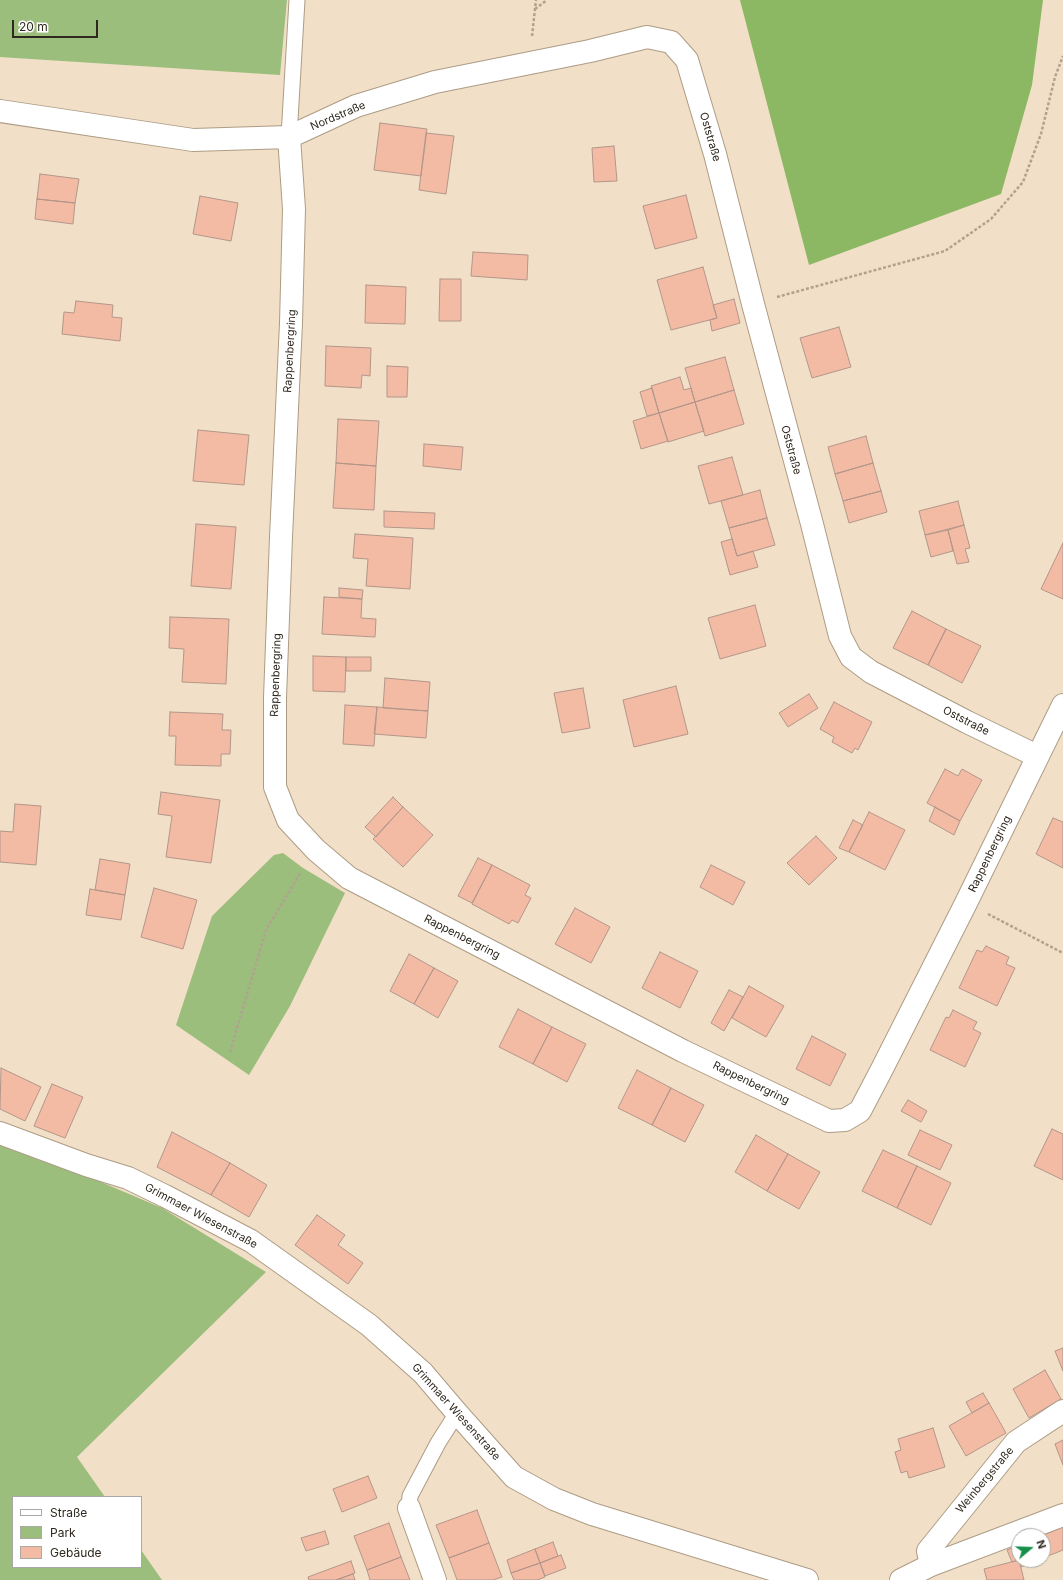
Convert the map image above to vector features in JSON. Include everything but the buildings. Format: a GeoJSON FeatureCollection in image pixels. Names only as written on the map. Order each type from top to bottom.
{"type":"FeatureCollection","features":[{"type":"Feature","properties":{"kind":"street","name":"Nordstraße"},"geometry":{"type":"LineString","coordinates":[[0,111],[193,140],[289,137],[356,106],[436,82],[528,64],[647,37],[671,42]]}},
{"type":"Feature","properties":{"kind":"street","name":"Oststraße"},"geometry":{"type":"LineString","coordinates":[[671,42],[686,60],[689,67],[715,154],[752,304],[812,524],[840,636],[851,657],[871,672],[1037,756]]}},
{"type":"Feature","properties":{"kind":"street","name":"Rappenbergring"},"geometry":{"type":"LineString","coordinates":[[289,137],[294,209],[292,323],[275,698],[275,787],[288,820],[316,850],[349,878],[683,1051],[829,1121],[845,1120],[860,1112],[966,903],[1063,705]]}},
{"type":"Feature","properties":{"kind":"street","name":"Grimmaer Wiesenstraße"},"geometry":{"type":"LineString","coordinates":[[0,1133],[86,1165],[128,1178],[251,1241],[369,1325],[423,1372],[514,1477],[554,1499],[592,1514],[807,1580]]}},
{"type":"Feature","properties":{"kind":"street","name":"Weinbergstraße"},"geometry":{"type":"LineString","coordinates":[[931,1565],[928,1551],[1016,1442],[1063,1411]]}},
{"type":"Feature","properties":{"kind":"street"},"geometry":{"type":"LineString","coordinates":[[409,1508],[435,1580]]}},
{"type":"Feature","properties":{"kind":"street"},"geometry":{"type":"LineString","coordinates":[[901,1580],[931,1565],[1063,1515]]}},
{"type":"Feature","properties":{"kind":"lane"},"geometry":{"type":"LineString","coordinates":[[289,137],[297,0]]}},
{"type":"Feature","properties":{"kind":"lane"},"geometry":{"type":"LineString","coordinates":[[409,1508],[410,1496],[438,1443],[457,1413]]}},
{"type":"Feature","properties":{"kind":"path"},"geometry":{"type":"LineString","coordinates":[[528,64],[536,0]]}},
{"type":"Feature","properties":{"kind":"path"},"geometry":{"type":"LineString","coordinates":[[535,9],[548,0]]}},
{"type":"Feature","properties":{"kind":"path"},"geometry":{"type":"LineString","coordinates":[[752,304],[945,251],[991,219],[1023,182],[1041,134],[1055,76],[1063,56]]}},
{"type":"Feature","properties":{"kind":"path"},"geometry":{"type":"LineString","coordinates":[[230,1052],[266,930],[291,886],[316,850]]}},
{"type":"Feature","properties":{"kind":"path"},"geometry":{"type":"LineString","coordinates":[[966,903],[1063,954]]}},
{"type":"Feature","properties":{"kind":"green space"},"geometry":{"type":"Polygon","coordinates":[[[0,0],[287,0],[280,75],[0,57],[0,0]]]}},
{"type":"Feature","properties":{"kind":"green space"},"geometry":{"type":"Polygon","coordinates":[[[740,0],[1043,0],[1032,85],[1001,194],[809,265],[740,0]]]}},
{"type":"Feature","properties":{"kind":"green space"},"geometry":{"type":"Polygon","coordinates":[[[283,853],[303,868],[345,893],[290,1006],[249,1075],[176,1025],[212,916],[274,855],[283,853]]]}},
{"type":"Feature","properties":{"kind":"green space"},"geometry":{"type":"Polygon","coordinates":[[[0,1139],[162,1208],[266,1272],[77,1457],[104,1496],[12,1496],[12,1568],[142,1568],[142,1551],[162,1580],[0,1580],[0,1139]]]}}]}
